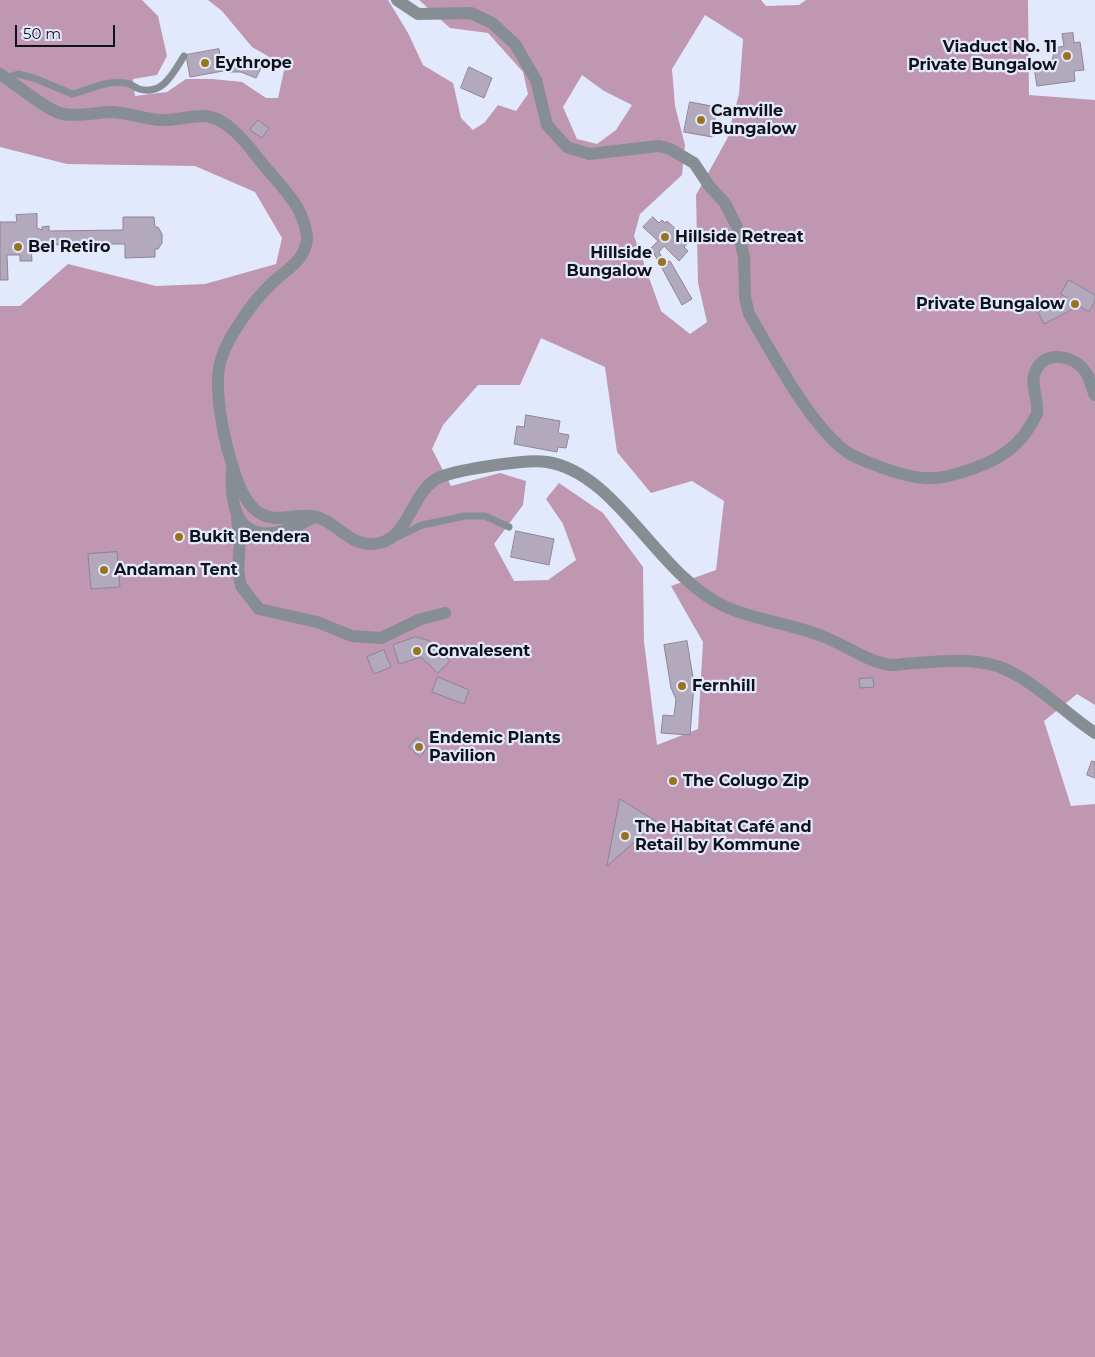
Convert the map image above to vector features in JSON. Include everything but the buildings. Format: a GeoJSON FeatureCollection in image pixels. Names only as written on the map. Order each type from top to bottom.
{"type":"FeatureCollection","features":[{"type":"Feature","properties":{"kind":"street"},"geometry":{"type":"LineString","coordinates":[[397,0],[418,14],[471,12],[492,23],[515,44],[536,80],[547,125],[567,146],[589,154],[659,146],[670,149],[694,163],[710,187],[725,203],[737,227],[744,257],[745,297],[749,314],[821,429],[850,454],[906,476],[927,479],[947,477],[994,460],[1014,447],[1028,429],[1037,413],[1032,379],[1037,367],[1046,359],[1056,356],[1068,358],[1085,370],[1095,395]]}},
{"type":"Feature","properties":{"kind":"street"},"geometry":{"type":"LineString","coordinates":[[3,76],[60,114],[110,112],[159,120],[198,115],[218,119],[233,129],[299,208],[307,239],[301,255],[294,267],[272,283],[240,323],[224,353],[219,368],[224,435],[232,464],[242,491],[254,509],[265,516],[278,518],[314,516],[324,520],[358,542],[367,545],[390,539],[399,532],[425,489],[435,479],[452,473],[534,461],[557,464],[571,468],[606,493],[672,565],[702,592],[723,605],[823,636],[869,658],[890,665],[972,662],[1004,668],[1058,703],[1095,733]]}},
{"type":"Feature","properties":{"kind":"street"},"geometry":{"type":"LineString","coordinates":[[232,464],[230,495],[237,518],[240,541],[238,570],[241,586],[258,609],[317,622],[352,636],[382,638],[421,619],[444,613]]}},
{"type":"Feature","properties":{"kind":"street"},"geometry":{"type":"LineString","coordinates":[[237,518],[249,529],[267,534],[290,530],[314,516]]}},
{"type":"Feature","properties":{"kind":"lane"},"geometry":{"type":"LineString","coordinates":[[3,76],[18,74],[26,76],[72,94],[107,83],[126,82],[139,89],[152,91],[164,86],[184,56]]}},
{"type":"Feature","properties":{"kind":"lane"},"geometry":{"type":"LineString","coordinates":[[390,539],[422,525],[465,516],[485,516],[510,527]]}},
{"type":"Feature","properties":{"kind":"shaded area"},"geometry":{"type":"Polygon","coordinates":[[[0,0],[142,0],[158,16],[167,56],[157,75],[133,79],[135,96],[167,92],[186,79],[212,79],[242,82],[266,98],[278,98],[285,66],[252,47],[222,11],[208,0],[388,0],[408,33],[423,65],[453,83],[461,118],[473,130],[485,122],[498,105],[516,111],[528,94],[523,72],[488,33],[450,28],[419,0],[761,0],[766,6],[799,5],[806,0],[1028,0],[1029,95],[1095,100],[1095,705],[1077,694],[1044,721],[1071,806],[1095,804],[1095,1357],[0,1357],[0,306],[20,306],[68,264],[156,286],[205,284],[276,264],[282,238],[255,192],[195,166],[67,164],[0,147],[0,0]],[[705,15],[672,69],[675,106],[685,145],[682,175],[640,214],[634,236],[661,311],[690,334],[707,322],[698,283],[696,195],[727,139],[739,94],[743,39],[705,15]],[[582,75],[563,107],[577,139],[597,144],[616,130],[632,105],[604,91],[582,75]],[[541,338],[520,385],[478,385],[443,425],[432,449],[451,486],[500,473],[526,481],[523,505],[494,544],[514,581],[548,580],[576,560],[563,524],[546,499],[559,483],[603,513],[643,567],[644,642],[657,745],[698,729],[703,642],[671,586],[716,570],[724,501],[692,481],[651,493],[617,452],[605,367],[541,338]]]}},
{"type":"Feature","properties":{"kind":"place","name":"Viaduct No. 11 Private Bungalow"},"geometry":{"type":"Point","coordinates":[1067,56]}},
{"type":"Feature","properties":{"kind":"place","name":"Eythrope"},"geometry":{"type":"Point","coordinates":[205,63]}},
{"type":"Feature","properties":{"kind":"place","name":"Camville Bungalow"},"geometry":{"type":"Point","coordinates":[701,120]}},
{"type":"Feature","properties":{"kind":"place","name":"Hillside Retreat"},"geometry":{"type":"Point","coordinates":[665,237]}},
{"type":"Feature","properties":{"kind":"place","name":"Bel Retiro"},"geometry":{"type":"Point","coordinates":[18,247]}},
{"type":"Feature","properties":{"kind":"place","name":"Hillside Bungalow"},"geometry":{"type":"Point","coordinates":[662,262]}},
{"type":"Feature","properties":{"kind":"place","name":"Private Bungalow"},"geometry":{"type":"Point","coordinates":[1075,304]}},
{"type":"Feature","properties":{"kind":"place","name":"Bukit Bendera"},"geometry":{"type":"Point","coordinates":[179,537]}},
{"type":"Feature","properties":{"kind":"place","name":"Andaman Tent"},"geometry":{"type":"Point","coordinates":[104,570]}},
{"type":"Feature","properties":{"kind":"place","name":"Convalesent"},"geometry":{"type":"Point","coordinates":[417,651]}},
{"type":"Feature","properties":{"kind":"place","name":"Fernhill"},"geometry":{"type":"Point","coordinates":[682,686]}},
{"type":"Feature","properties":{"kind":"place","name":"Endemic Plants Pavilion"},"geometry":{"type":"Point","coordinates":[419,747]}},
{"type":"Feature","properties":{"kind":"place","name":"The Colugo Zip"},"geometry":{"type":"Point","coordinates":[673,781]}},
{"type":"Feature","properties":{"kind":"place","name":"The Habitat Café and Retail by Kommune"},"geometry":{"type":"Point","coordinates":[625,836]}}]}
